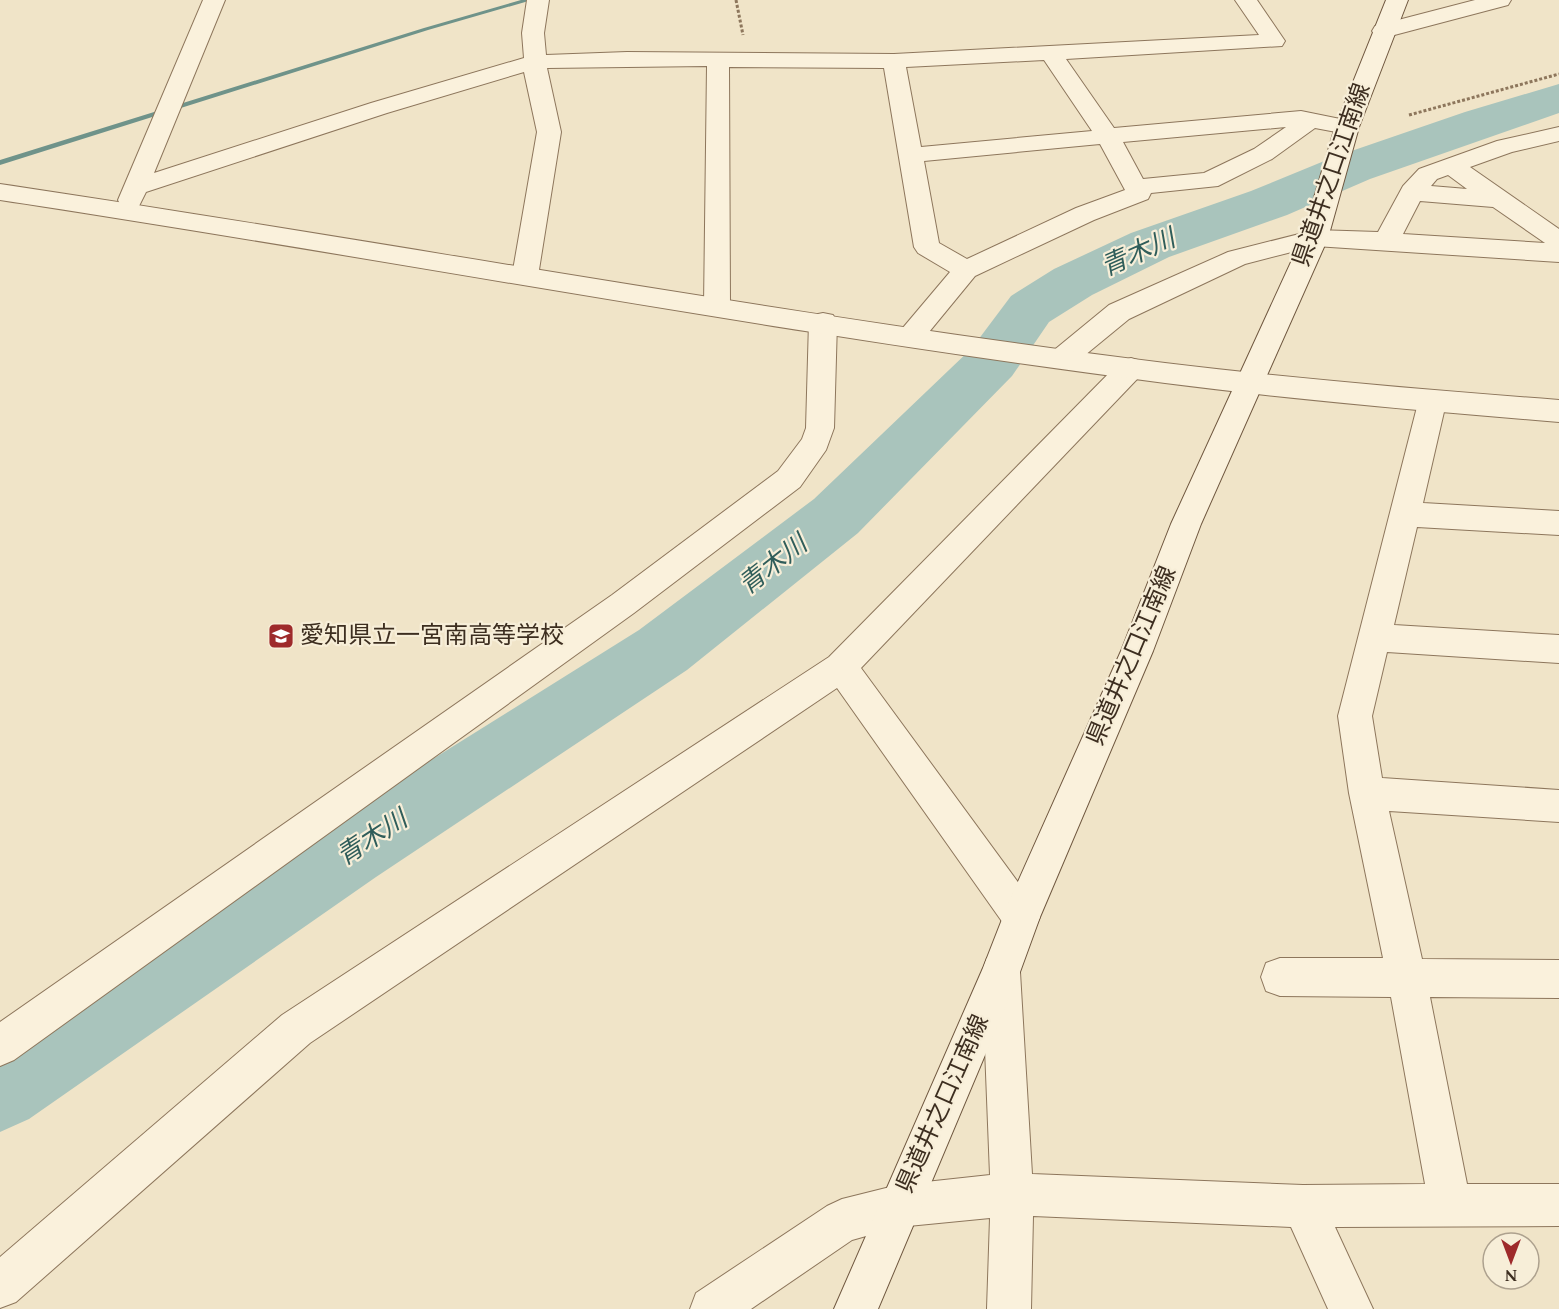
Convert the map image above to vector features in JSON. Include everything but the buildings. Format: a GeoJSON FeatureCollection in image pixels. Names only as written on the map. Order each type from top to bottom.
{"type":"FeatureCollection","features":[{"type":"Feature","properties":{"kind":"street"},"geometry":{"type":"LineString","coordinates":[[131,199],[214,0]]}},
{"type":"Feature","properties":{"kind":"street"},"geometry":{"type":"LineString","coordinates":[[525,276],[549,132],[535,62],[533,33],[537,0]]}},
{"type":"Feature","properties":{"kind":"street"},"geometry":{"type":"LineString","coordinates":[[131,199],[379,108],[535,62],[894,61],[1274,41],[1246,0]]}},
{"type":"Feature","properties":{"kind":"street","name":"県道井之口江南線"},"geometry":{"type":"LineString","coordinates":[[856,1309],[898,1206],[1002,972],[1021,917],[1137,651],[1186,524],[1315,236],[1347,127],[1397,0]]}},
{"type":"Feature","properties":{"kind":"street"},"geometry":{"type":"LineString","coordinates":[[1383,31],[1500,0]]}},
{"type":"Feature","properties":{"kind":"street"},"geometry":{"type":"LineString","coordinates":[[910,336],[966,270],[1085,214],[1139,193],[1109,138],[1051,53]]}},
{"type":"Feature","properties":{"kind":"street"},"geometry":{"type":"LineString","coordinates":[[717,306],[718,60]]}},
{"type":"Feature","properties":{"kind":"street"},"geometry":{"type":"LineString","coordinates":[[894,61],[927,247],[966,270]]}},
{"type":"Feature","properties":{"kind":"street"},"geometry":{"type":"LineString","coordinates":[[911,155],[1301,118],[1347,127]]}},
{"type":"Feature","properties":{"kind":"street"},"geometry":{"type":"LineString","coordinates":[[1137,187],[1209,180],[1263,154],[1311,120]]}},
{"type":"Feature","properties":{"kind":"street"},"geometry":{"type":"LineString","coordinates":[[1386,242],[1412,192],[1428,174],[1506,146],[1559,134]]}},
{"type":"Feature","properties":{"kind":"street"},"geometry":{"type":"LineString","coordinates":[[1450,165],[1559,241]]}},
{"type":"Feature","properties":{"kind":"street"},"geometry":{"type":"LineString","coordinates":[[0,192],[131,199],[525,276],[1131,368],[1432,403],[1559,411]]}},
{"type":"Feature","properties":{"kind":"street"},"geometry":{"type":"LineString","coordinates":[[1412,192],[1497,199]]}},
{"type":"Feature","properties":{"kind":"street"},"geometry":{"type":"LineString","coordinates":[[1063,358],[1119,312],[1180,282],[1237,258],[1315,236],[1559,253]]}},
{"type":"Feature","properties":{"kind":"street"},"geometry":{"type":"LineString","coordinates":[[0,1046],[623,604],[789,479],[816,442],[818,435],[823,322]]}},
{"type":"Feature","properties":{"kind":"street"},"geometry":{"type":"LineString","coordinates":[[0,1286],[296,1029],[841,667],[1131,368]]}},
{"type":"Feature","properties":{"kind":"street"},"geometry":{"type":"LineString","coordinates":[[1432,403],[1355,716],[1367,793],[1407,979],[1450,1204]]}},
{"type":"Feature","properties":{"kind":"street"},"geometry":{"type":"LineString","coordinates":[[1404,514],[1559,523]]}},
{"type":"Feature","properties":{"kind":"street"},"geometry":{"type":"LineString","coordinates":[[1373,637],[1559,649]]}},
{"type":"Feature","properties":{"kind":"street"},"geometry":{"type":"LineString","coordinates":[[841,667],[1021,917]]}},
{"type":"Feature","properties":{"kind":"street"},"geometry":{"type":"LineString","coordinates":[[1367,793],[1559,806]]}},
{"type":"Feature","properties":{"kind":"street"},"geometry":{"type":"LineString","coordinates":[[1002,972],[1012,1194],[1009,1309]]}},
{"type":"Feature","properties":{"kind":"street"},"geometry":{"type":"LineString","coordinates":[[1280,977],[1559,979]]}},
{"type":"Feature","properties":{"kind":"street"},"geometry":{"type":"LineString","coordinates":[[712,1309],[842,1221],[898,1206],[1012,1194],[1303,1206],[1559,1205]]}},
{"type":"Feature","properties":{"kind":"street"},"geometry":{"type":"LineString","coordinates":[[1303,1206],[1351,1309]]}},
{"type":"Feature","properties":{"kind":"path"},"geometry":{"type":"LineString","coordinates":[[736,0],[742,21],[743,60]]}},
{"type":"Feature","properties":{"kind":"path"},"geometry":{"type":"LineString","coordinates":[[1409,115],[1559,74]]}},
{"type":"Feature","properties":{"kind":"waterway"},"geometry":{"type":"LineString","coordinates":[[0,163],[426,29],[529,0]]}},
{"type":"Feature","properties":{"kind":"waterway","name":"青木川"},"geometry":{"type":"LineString","coordinates":[[0,1090],[350,852],[663,650],[836,516],[992,362],[1030,309],[1073,282],[1150,245],[1269,203],[1352,168],[1482,122],[1559,98]]}},
{"type":"Feature","properties":{"kind":"place","name":"愛知県立一宮南高等学校"},"geometry":{"type":"Point","coordinates":[281,636]}}]}
